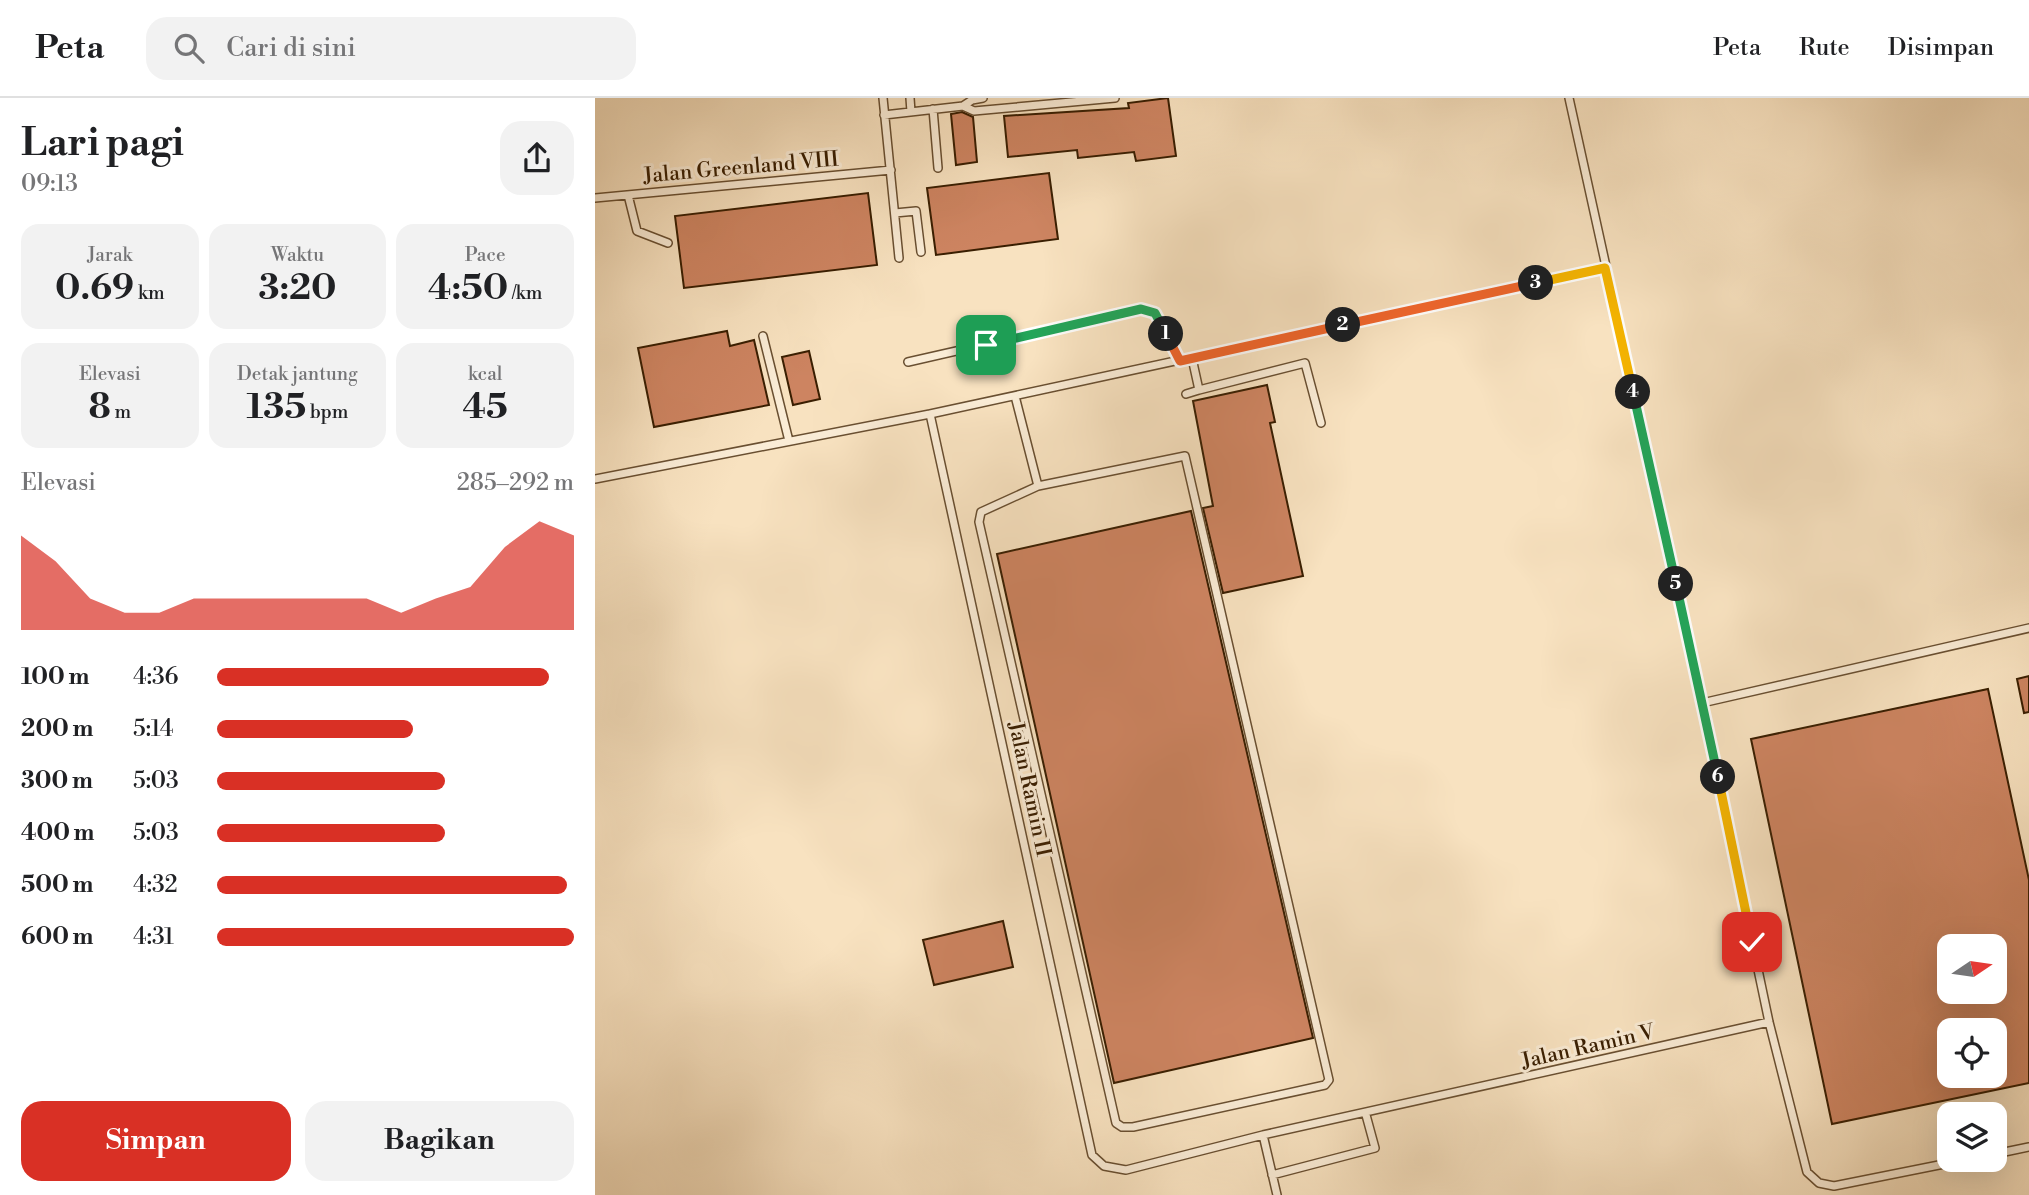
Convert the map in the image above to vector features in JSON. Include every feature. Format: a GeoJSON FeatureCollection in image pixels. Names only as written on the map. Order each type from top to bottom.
{"type":"FeatureCollection","features":[{"type":"Feature","properties":{"kind":"lane"},"geometry":{"type":"LineString","coordinates":[[883,98],[899,258]]}},
{"type":"Feature","properties":{"kind":"lane"},"geometry":{"type":"LineString","coordinates":[[910,98],[911,112]]}},
{"type":"Feature","properties":{"kind":"lane"},"geometry":{"type":"LineString","coordinates":[[963,106],[972,99],[983,98]]}},
{"type":"Feature","properties":{"kind":"lane"},"geometry":{"type":"LineString","coordinates":[[884,115],[963,106],[974,111],[1055,100],[1115,98]]}},
{"type":"Feature","properties":{"kind":"lane"},"geometry":{"type":"LineString","coordinates":[[1569,98],[1769,1022],[1807,1172],[1814,1179],[1834,1186],[1937,1165]]}},
{"type":"Feature","properties":{"kind":"lane"},"geometry":{"type":"LineString","coordinates":[[972,99],[974,111]]}},
{"type":"Feature","properties":{"kind":"lane"},"geometry":{"type":"LineString","coordinates":[[933,109],[938,168]]}},
{"type":"Feature","properties":{"kind":"lane","name":"Jalan Greenland VIII"},"geometry":{"type":"LineString","coordinates":[[595,198],[891,170]]}},
{"type":"Feature","properties":{"kind":"lane"},"geometry":{"type":"LineString","coordinates":[[628,195],[637,231],[668,243]]}},
{"type":"Feature","properties":{"kind":"lane"},"geometry":{"type":"LineString","coordinates":[[895,213],[916,211],[921,252]]}},
{"type":"Feature","properties":{"kind":"lane"},"geometry":{"type":"LineString","coordinates":[[595,479],[930,414],[1605,268]]}},
{"type":"Feature","properties":{"kind":"lane"},"geometry":{"type":"LineString","coordinates":[[908,362],[1141,309],[1155,313],[1180,361]]}},
{"type":"Feature","properties":{"kind":"lane"},"geometry":{"type":"LineString","coordinates":[[763,336],[789,440]]}},
{"type":"Feature","properties":{"kind":"lane"},"geometry":{"type":"LineString","coordinates":[[1192,358],[1199,390]]}},
{"type":"Feature","properties":{"kind":"lane"},"geometry":{"type":"LineString","coordinates":[[1186,394],[1303,362],[1321,423]]}},
{"type":"Feature","properties":{"kind":"lane"},"geometry":{"type":"LineString","coordinates":[[1015,396],[1038,486]]}},
{"type":"Feature","properties":{"kind":"lane","name":"Jalan Ramin II"},"geometry":{"type":"LineString","coordinates":[[930,414],[1092,1155],[1104,1166]]}},
{"type":"Feature","properties":{"kind":"lane"},"geometry":{"type":"LineString","coordinates":[[1185,456],[1329,1080],[1325,1085],[1140,1126],[1122,1127],[1116,1123],[979,522],[979,515],[984,510],[1038,486],[1185,456]]}},
{"type":"Feature","properties":{"kind":"lane"},"geometry":{"type":"LineString","coordinates":[[1702,703],[2029,628]]}},
{"type":"Feature","properties":{"kind":"lane","name":"Jalan Ramin V"},"geometry":{"type":"LineString","coordinates":[[1104,1166],[1126,1170],[1263,1135],[1366,1115],[1769,1022]]}},
{"type":"Feature","properties":{"kind":"lane"},"geometry":{"type":"LineString","coordinates":[[1272,1175],[1375,1148],[1366,1115]]}},
{"type":"Feature","properties":{"kind":"lane"},"geometry":{"type":"LineString","coordinates":[[1263,1135],[1277,1195]]}},
{"type":"Feature","properties":{"kind":"lane"},"geometry":{"type":"LineString","coordinates":[[2007,1152],[2029,1147]]}},
{"type":"Feature","properties":{"kind":"building"},"geometry":{"type":"Polygon","coordinates":[[[1168,98],[1176,156],[1136,161],[1134,152],[1078,158],[1077,150],[1008,157],[1004,116],[1129,108],[1128,103],[1168,98]]]}},
{"type":"Feature","properties":{"kind":"building"},"geometry":{"type":"Polygon","coordinates":[[[962,112],[973,117],[977,162],[956,165],[951,114],[962,112]]]}},
{"type":"Feature","properties":{"kind":"building"},"geometry":{"type":"Polygon","coordinates":[[[1049,173],[1058,239],[936,255],[927,188],[1049,173]]]}},
{"type":"Feature","properties":{"kind":"building"},"geometry":{"type":"Polygon","coordinates":[[[868,193],[877,265],[684,288],[675,216],[868,193]]]}},
{"type":"Feature","properties":{"kind":"building"},"geometry":{"type":"Polygon","coordinates":[[[727,331],[730,346],[754,340],[769,405],[654,427],[638,348],[727,331]]]}},
{"type":"Feature","properties":{"kind":"building"},"geometry":{"type":"Polygon","coordinates":[[[809,351],[820,399],[793,405],[782,357],[809,351]]]}},
{"type":"Feature","properties":{"kind":"building"},"geometry":{"type":"Polygon","coordinates":[[[1267,385],[1275,422],[1270,423],[1303,576],[1223,593],[1203,508],[1213,506],[1193,401],[1267,385]]]}},
{"type":"Feature","properties":{"kind":"building"},"geometry":{"type":"Polygon","coordinates":[[[1191,511],[1313,1038],[1114,1083],[997,554],[1191,511]]]}},
{"type":"Feature","properties":{"kind":"building"},"geometry":{"type":"Polygon","coordinates":[[[2029,676],[2029,712],[2024,713],[2017,679],[2029,676]]]}},
{"type":"Feature","properties":{"kind":"building"},"geometry":{"type":"Polygon","coordinates":[[[1988,689],[2029,880],[2029,1083],[2007,1088],[2007,1018],[1937,1018],[1937,1088],[2005,1088],[1832,1124],[1751,739],[1988,689]]]}},
{"type":"Feature","properties":{"kind":"building"},"geometry":{"type":"Polygon","coordinates":[[[1003,921],[1013,967],[934,985],[923,940],[1003,921]]]}},
{"type":"Feature","properties":{"kind":"route"},"geometry":{"type":"LineString","coordinates":[[986,345],[1146,309],[1155,313],[1180,361],[1605,268],[1752,942]]}}]}
